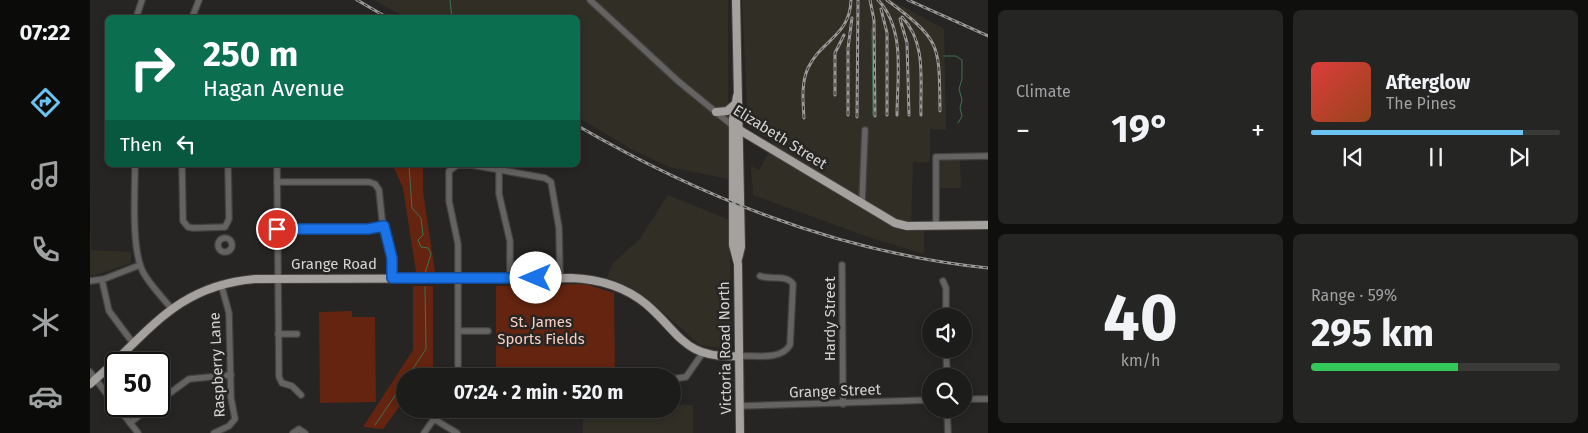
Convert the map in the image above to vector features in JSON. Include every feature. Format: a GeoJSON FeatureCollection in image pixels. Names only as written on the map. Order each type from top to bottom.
{"type":"FeatureCollection","features":[{"type":"Feature","properties":{"kind":"main road"},"geometry":{"type":"LineString","coordinates":[[736,0],[737,96],[740,107],[736,128],[737,208]]}},
{"type":"Feature","properties":{"kind":"main road"},"geometry":{"type":"LineString","coordinates":[[737,96],[734,105],[740,154],[737,208]]}},
{"type":"Feature","properties":{"kind":"main road"},"geometry":{"type":"LineString","coordinates":[[716,112],[727,111],[734,105]]}},
{"type":"Feature","properties":{"kind":"main road","name":"Elizabeth Street"},"geometry":{"type":"LineString","coordinates":[[736,128],[895,223],[907,226],[988,225]]}},
{"type":"Feature","properties":{"kind":"main road"},"geometry":{"type":"LineString","coordinates":[[740,154],[745,147],[758,142]]}},
{"type":"Feature","properties":{"kind":"main road","name":"Victoria Road North"},"geometry":{"type":"LineString","coordinates":[[737,208],[741,247],[738,264],[740,433]]}},
{"type":"Feature","properties":{"kind":"main road","name":"Grange Road"},"geometry":{"type":"LineString","coordinates":[[93,381],[171,308],[198,292],[239,280],[277,278],[560,278],[600,281],[624,290],[645,304],[683,342],[702,354]]}},
{"type":"Feature","properties":{"kind":"main road"},"geometry":{"type":"LineString","coordinates":[[702,354],[738,356]]}},
{"type":"Feature","properties":{"kind":"street"},"geometry":{"type":"LineString","coordinates":[[137,15],[142,0]]}},
{"type":"Feature","properties":{"kind":"street"},"geometry":{"type":"LineString","coordinates":[[193,15],[199,0]]}},
{"type":"Feature","properties":{"kind":"street","name":"Elizabeth Street"},"geometry":{"type":"LineString","coordinates":[[590,0],[736,128]]}},
{"type":"Feature","properties":{"kind":"street"},"geometry":{"type":"LineString","coordinates":[[862,203],[865,130]]}},
{"type":"Feature","properties":{"kind":"street"},"geometry":{"type":"LineString","coordinates":[[936,226],[936,158],[988,156]]}},
{"type":"Feature","properties":{"kind":"street"},"geometry":{"type":"LineString","coordinates":[[135,167],[136,227],[140,265],[145,276],[171,308]]}},
{"type":"Feature","properties":{"kind":"street"},"geometry":{"type":"LineString","coordinates":[[182,167],[185,224],[192,228],[224,227]]}},
{"type":"Feature","properties":{"kind":"street"},"geometry":{"type":"LineString","coordinates":[[225,239],[224,227],[229,219],[228,167]]}},
{"type":"Feature","properties":{"kind":"street"},"geometry":{"type":"LineString","coordinates":[[277,167],[277,278],[280,381],[292,386],[301,394]]}},
{"type":"Feature","properties":{"kind":"street"},"geometry":{"type":"LineString","coordinates":[[454,167],[449,171],[449,201],[458,244],[460,368]]}},
{"type":"Feature","properties":{"kind":"street"},"geometry":{"type":"LineString","coordinates":[[474,167],[545,178],[551,182],[559,228],[560,278]]}},
{"type":"Feature","properties":{"kind":"street"},"geometry":{"type":"LineString","coordinates":[[499,170],[499,194],[510,241],[510,278]]}},
{"type":"Feature","properties":{"kind":"street"},"geometry":{"type":"LineString","coordinates":[[277,182],[372,182],[379,190],[384,226],[392,258],[392,278]]}},
{"type":"Feature","properties":{"kind":"street"},"geometry":{"type":"LineString","coordinates":[[277,229],[368,229],[384,226]]}},
{"type":"Feature","properties":{"kind":"street"},"geometry":{"type":"LineString","coordinates":[[90,281],[102,280],[140,265]]}},
{"type":"Feature","properties":{"kind":"street","name":"Hardy Street"},"geometry":{"type":"LineString","coordinates":[[842,265],[843,404]]}},
{"type":"Feature","properties":{"kind":"street"},"geometry":{"type":"LineString","coordinates":[[738,356],[777,355],[788,350],[790,345],[792,284],[786,279],[767,279],[760,276]]}},
{"type":"Feature","properties":{"kind":"street"},"geometry":{"type":"LineString","coordinates":[[102,280],[109,311],[133,343]]}},
{"type":"Feature","properties":{"kind":"street"},"geometry":{"type":"LineString","coordinates":[[943,280],[946,288],[946,308]]}},
{"type":"Feature","properties":{"kind":"street","name":"Raspberry Lane"},"geometry":{"type":"LineString","coordinates":[[214,433],[230,426],[235,419],[231,375],[229,313],[221,284]]}},
{"type":"Feature","properties":{"kind":"street"},"geometry":{"type":"LineString","coordinates":[[459,331],[488,331]]}},
{"type":"Feature","properties":{"kind":"street"},"geometry":{"type":"LineString","coordinates":[[278,334],[297,334]]}},
{"type":"Feature","properties":{"kind":"street"},"geometry":{"type":"LineString","coordinates":[[681,378],[686,377],[702,354]]}},
{"type":"Feature","properties":{"kind":"street"},"geometry":{"type":"LineString","coordinates":[[90,372],[93,381],[105,394]]}},
{"type":"Feature","properties":{"kind":"street"},"geometry":{"type":"LineString","coordinates":[[170,392],[189,379],[231,375]]}},
{"type":"Feature","properties":{"kind":"street"},"geometry":{"type":"LineString","coordinates":[[972,400],[988,399]]}},
{"type":"Feature","properties":{"kind":"street","name":"Grange Street"},"geometry":{"type":"LineString","coordinates":[[739,406],[922,400]]}},
{"type":"Feature","properties":{"kind":"street"},"geometry":{"type":"LineString","coordinates":[[125,417],[138,433]]}},
{"type":"Feature","properties":{"kind":"street"},"geometry":{"type":"LineString","coordinates":[[130,423],[138,417]]}},
{"type":"Feature","properties":{"kind":"street"},"geometry":{"type":"LineString","coordinates":[[947,418],[948,433]]}},
{"type":"Feature","properties":{"kind":"street"},"geometry":{"type":"LineString","coordinates":[[424,433],[434,419],[456,433]]}},
{"type":"Feature","properties":{"kind":"street"},"geometry":{"type":"LineString","coordinates":[[293,433],[299,429],[305,433]]}},
{"type":"Feature","properties":{"kind":"shaded area"},"geometry":{"type":"Polygon","coordinates":[[[374,0],[728,0],[728,179],[669,167],[631,149],[580,118],[580,15],[401,15],[374,0]]]}},
{"type":"Feature","properties":{"kind":"shaded area"},"geometry":{"type":"Polygon","coordinates":[[[742,0],[891,0],[944,29],[946,130],[930,129],[930,162],[913,162],[911,231],[924,231],[924,254],[868,237],[753,195],[751,166],[759,170],[774,143],[748,127],[742,0]]]}},
{"type":"Feature","properties":{"kind":"shaded area"},"geometry":{"type":"Polygon","coordinates":[[[939,161],[960,161],[961,188],[939,188],[939,161]]]}},
{"type":"Feature","properties":{"kind":"shaded area"},"geometry":{"type":"Polygon","coordinates":[[[90,176],[91,250],[131,252],[131,263],[96,275],[90,275],[90,176]]]}},
{"type":"Feature","properties":{"kind":"shaded area"},"geometry":{"type":"Polygon","coordinates":[[[668,195],[729,220],[732,333],[729,349],[700,345],[648,299],[632,288],[607,277],[613,263],[639,240],[668,195]]]}},
{"type":"Feature","properties":{"kind":"shaded area"},"geometry":{"type":"Polygon","coordinates":[[[681,405],[693,405],[693,433],[583,433],[583,418],[681,418],[681,405]]]}},
{"type":"Feature","properties":{"kind":"green space"},"geometry":{"type":"Polygon","coordinates":[[[423,167],[423,191],[435,272],[416,272],[403,188],[394,168],[423,167]]]}},
{"type":"Feature","properties":{"kind":"green space","name":"St. James Sports Fields"},"geometry":{"type":"Polygon","coordinates":[[[585,284],[614,293],[615,368],[496,368],[496,286],[585,284]]]}},
{"type":"Feature","properties":{"kind":"green space"},"geometry":{"type":"Polygon","coordinates":[[[413,286],[433,286],[433,368],[401,368],[413,350],[413,286]]]}},
{"type":"Feature","properties":{"kind":"green space"},"geometry":{"type":"Polygon","coordinates":[[[352,311],[352,317],[375,317],[376,402],[320,403],[319,312],[352,311]]]}},
{"type":"Feature","properties":{"kind":"green space"},"geometry":{"type":"Polygon","coordinates":[[[396,376],[396,411],[383,429],[363,427],[396,376]]]}},
{"type":"Feature","properties":{"kind":"waterway"},"geometry":{"type":"LineString","coordinates":[[450,0],[452,15]]}},
{"type":"Feature","properties":{"kind":"waterway"},"geometry":{"type":"LineString","coordinates":[[872,29],[873,115]]}},
{"type":"Feature","properties":{"kind":"waterway"},"geometry":{"type":"LineString","coordinates":[[944,56],[956,56],[962,60],[962,79],[959,89],[962,100],[960,108],[962,116],[958,123]]}},
{"type":"Feature","properties":{"kind":"waterway"},"geometry":{"type":"LineString","coordinates":[[409,167],[412,208],[421,218],[423,235],[418,240],[421,247],[428,248],[431,254],[425,273]]}},
{"type":"Feature","properties":{"kind":"waterway"},"geometry":{"type":"LineString","coordinates":[[413,368],[426,349],[425,287]]}},
{"type":"Feature","properties":{"kind":"waterway"},"geometry":{"type":"LineString","coordinates":[[375,425],[396,394]]}},
{"type":"Feature","properties":{"kind":"railway"},"geometry":{"type":"LineString","coordinates":[[357,0],[383,15]]}},
{"type":"Feature","properties":{"kind":"railway"},"geometry":{"type":"LineString","coordinates":[[804,118],[803,86],[808,68],[820,51],[846,22],[851,0]]}},
{"type":"Feature","properties":{"kind":"railway"},"geometry":{"type":"LineString","coordinates":[[857,117],[858,0]]}},
{"type":"Feature","properties":{"kind":"railway"},"geometry":{"type":"LineString","coordinates":[[870,0],[874,20],[875,116]]}},
{"type":"Feature","properties":{"kind":"railway"},"geometry":{"type":"LineString","coordinates":[[878,0],[887,12],[893,25],[896,39],[898,54],[897,115]]}},
{"type":"Feature","properties":{"kind":"railway"},"geometry":{"type":"LineString","coordinates":[[887,0],[918,25],[928,35],[934,46],[939,71],[940,111]]}},
{"type":"Feature","properties":{"kind":"railway"},"geometry":{"type":"LineString","coordinates":[[908,0],[988,36]]}},
{"type":"Feature","properties":{"kind":"railway"},"geometry":{"type":"LineString","coordinates":[[881,9],[887,33],[887,115]]}},
{"type":"Feature","properties":{"kind":"railway"},"geometry":{"type":"LineString","coordinates":[[902,17],[910,27],[919,50],[921,115]]}},
{"type":"Feature","properties":{"kind":"railway"},"geometry":{"type":"LineString","coordinates":[[848,115],[848,48],[852,18]]}},
{"type":"Feature","properties":{"kind":"railway"},"geometry":{"type":"LineString","coordinates":[[900,19],[907,43],[909,115]]}},
{"type":"Feature","properties":{"kind":"railway"},"geometry":{"type":"LineString","coordinates":[[835,95],[835,53],[844,35]]}},
{"type":"Feature","properties":{"kind":"railway"},"geometry":{"type":"LineString","coordinates":[[580,127],[675,177],[776,219],[827,236],[880,250],[934,261],[988,268]]}},
{"type":"Feature","properties":{"kind":"route"},"geometry":{"type":"LineString","coordinates":[[277,229],[368,229],[384,226],[392,258],[392,278],[536,278]]}}]}
